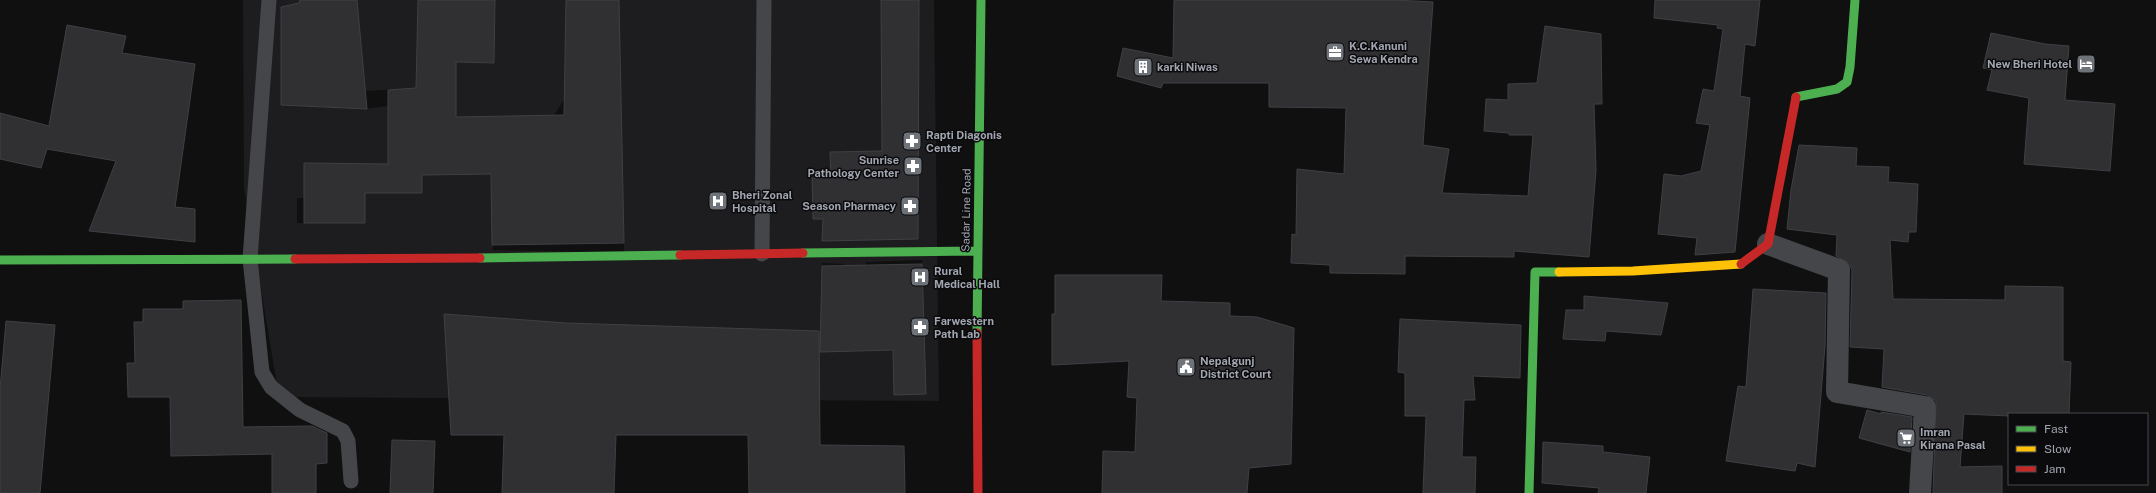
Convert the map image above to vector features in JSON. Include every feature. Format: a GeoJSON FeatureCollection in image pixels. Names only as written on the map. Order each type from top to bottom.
{"type":"FeatureCollection","features":[{"type":"Feature","properties":{"kind":"street","name":"Sadar Line Road"},"geometry":{"type":"LineString","coordinates":[[978,493],[977,251],[981,0]]}},
{"type":"Feature","properties":{"kind":"street"},"geometry":{"type":"LineString","coordinates":[[1530,493],[1535,272],[1633,271],[1743,264],[1768,244],[1796,96],[1837,89],[1846,82],[1850,67],[1855,0]]}},
{"type":"Feature","properties":{"kind":"street"},"geometry":{"type":"LineString","coordinates":[[1768,244],[1839,270],[1837,392],[1925,407],[1920,493]]}},
{"type":"Feature","properties":{"kind":"street"},"geometry":{"type":"LineString","coordinates":[[0,260],[250,259],[977,251]]}},
{"type":"Feature","properties":{"kind":"lane"},"geometry":{"type":"LineString","coordinates":[[269,0],[250,259],[262,372],[271,387],[300,410],[343,431],[348,441],[351,481]]}},
{"type":"Feature","properties":{"kind":"lane"},"geometry":{"type":"LineString","coordinates":[[762,254],[764,0]]}},
{"type":"Feature","properties":{"kind":"shaded area","name":"Bheri Zonal Hospital"},"geometry":{"type":"Polygon","coordinates":[[[243,0],[300,0],[299,3],[281,7],[282,105],[363,109],[430,101],[430,76],[456,77],[456,62],[494,63],[495,0],[566,0],[564,100],[554,115],[489,117],[493,250],[624,253],[619,0],[881,0],[918,230],[919,0],[934,0],[939,401],[279,397],[244,187],[243,0]],[[441,118],[404,177],[404,193],[422,193],[422,175],[441,118]],[[874,151],[830,152],[831,178],[812,179],[813,219],[875,218],[874,151]],[[304,163],[304,198],[297,198],[297,223],[365,223],[365,205],[354,204],[338,177],[338,163],[304,163]],[[922,260],[866,262],[868,351],[924,350],[922,260]],[[822,263],[821,310],[843,311],[844,264],[822,263]]]}},
{"type":"Feature","properties":{"kind":"shaded area"},"geometry":{"type":"Polygon","coordinates":[[[357,0],[418,0],[416,88],[365,91],[357,0]]]}},
{"type":"Feature","properties":{"kind":"building"},"geometry":{"type":"Polygon","coordinates":[[[300,0],[357,0],[367,109],[281,105],[281,7],[299,3],[300,0]]]}},
{"type":"Feature","properties":{"kind":"building"},"geometry":{"type":"Polygon","coordinates":[[[418,0],[495,0],[494,63],[456,62],[456,117],[564,115],[566,0],[619,0],[624,243],[492,245],[491,174],[422,175],[422,193],[365,193],[365,223],[304,223],[304,163],[388,164],[388,90],[416,88],[418,0]]]}},
{"type":"Feature","properties":{"kind":"building"},"geometry":{"type":"Polygon","coordinates":[[[881,0],[919,0],[918,239],[822,241],[823,219],[813,219],[812,178],[831,178],[830,152],[882,151],[881,0]]]}},
{"type":"Feature","properties":{"kind":"building"},"geometry":{"type":"Polygon","coordinates":[[[1174,0],[1394,0],[1433,2],[1423,145],[1449,149],[1442,193],[1528,196],[1533,135],[1509,135],[1509,133],[1484,131],[1486,99],[1508,100],[1508,84],[1537,83],[1545,26],[1601,34],[1602,104],[1594,104],[1596,170],[1589,257],[1514,251],[1514,257],[1405,256],[1405,274],[1330,273],[1330,265],[1291,263],[1292,234],[1296,235],[1297,169],[1344,174],[1346,108],[1269,107],[1269,83],[1163,83],[1161,88],[1117,76],[1123,48],[1173,58],[1174,0]]]}},
{"type":"Feature","properties":{"kind":"building"},"geometry":{"type":"Polygon","coordinates":[[[1655,0],[1760,0],[1755,46],[1745,44],[1740,96],[1750,98],[1735,252],[1695,255],[1697,238],[1658,234],[1664,174],[1681,176],[1701,171],[1710,125],[1696,123],[1703,89],[1714,91],[1723,29],[1717,28],[1718,25],[1654,18],[1655,0]]]}},
{"type":"Feature","properties":{"kind":"building"},"geometry":{"type":"Polygon","coordinates":[[[67,25],[126,36],[122,53],[195,64],[175,207],[195,209],[195,242],[89,231],[116,161],[47,149],[41,168],[0,159],[0,113],[49,126],[67,25]]]}},
{"type":"Feature","properties":{"kind":"building"},"geometry":{"type":"Polygon","coordinates":[[[1991,33],[2045,44],[2069,46],[2065,100],[2115,104],[2110,171],[2024,164],[2029,98],[1987,90],[1992,70],[1983,68],[1991,33]]]}},
{"type":"Feature","properties":{"kind":"building"},"geometry":{"type":"Polygon","coordinates":[[[1799,145],[1857,148],[1856,166],[1889,167],[1888,182],[1918,184],[1916,232],[1909,232],[1908,242],[1890,240],[1893,299],[2005,300],[2005,286],[2063,287],[2063,361],[2071,362],[2069,413],[2008,413],[2008,416],[1964,414],[1960,467],[2002,466],[2002,493],[1933,493],[1936,401],[1927,395],[1882,387],[1884,349],[1850,347],[1852,270],[1849,263],[1836,256],[1837,235],[1787,229],[1791,190],[1799,145]]]}},
{"type":"Feature","properties":{"kind":"building"},"geometry":{"type":"Polygon","coordinates":[[[922,264],[926,394],[894,395],[893,350],[820,352],[822,266],[922,264]]]}},
{"type":"Feature","properties":{"kind":"building"},"geometry":{"type":"Polygon","coordinates":[[[1055,275],[1162,275],[1161,301],[1230,303],[1230,316],[1257,317],[1294,328],[1291,464],[1249,468],[1247,493],[1102,493],[1103,451],[1135,452],[1137,398],[1127,397],[1129,361],[1052,365],[1052,314],[1055,314],[1055,275]]]}},
{"type":"Feature","properties":{"kind":"building"},"geometry":{"type":"Polygon","coordinates":[[[1753,289],[1826,293],[1825,346],[1815,467],[1797,463],[1795,471],[1726,461],[1738,386],[1746,387],[1753,289]]]}},
{"type":"Feature","properties":{"kind":"building"},"geometry":{"type":"Polygon","coordinates":[[[1584,296],[1668,303],[1661,335],[1606,331],[1605,341],[1563,339],[1566,310],[1584,310],[1584,296]]]}},
{"type":"Feature","properties":{"kind":"building"},"geometry":{"type":"Polygon","coordinates":[[[241,300],[243,427],[312,426],[327,433],[327,463],[316,464],[316,493],[272,493],[272,454],[171,456],[170,397],[128,397],[127,363],[135,363],[134,322],[143,322],[143,309],[183,309],[183,301],[241,300]]]}},
{"type":"Feature","properties":{"kind":"building"},"geometry":{"type":"Polygon","coordinates":[[[444,314],[566,323],[819,331],[820,445],[904,446],[905,493],[749,493],[748,435],[616,435],[614,493],[502,493],[504,435],[451,435],[444,314]]]}},
{"type":"Feature","properties":{"kind":"building"},"geometry":{"type":"Polygon","coordinates":[[[1400,319],[1521,325],[1520,378],[1473,376],[1475,400],[1464,400],[1462,457],[1476,457],[1475,493],[1423,493],[1426,416],[1405,416],[1405,373],[1398,372],[1400,319]]]}},
{"type":"Feature","properties":{"kind":"building"},"geometry":{"type":"Polygon","coordinates":[[[6,321],[55,325],[40,493],[0,493],[0,389],[6,321]]]}},
{"type":"Feature","properties":{"kind":"building"},"geometry":{"type":"Polygon","coordinates":[[[1867,410],[1881,414],[1881,412],[1912,417],[1910,452],[1859,438],[1867,410]]]}},
{"type":"Feature","properties":{"kind":"building"},"geometry":{"type":"Polygon","coordinates":[[[392,440],[435,441],[433,493],[390,493],[392,440]]]}},
{"type":"Feature","properties":{"kind":"building"},"geometry":{"type":"Polygon","coordinates":[[[1543,442],[1603,446],[1603,452],[1650,457],[1646,493],[1598,493],[1599,488],[1542,483],[1543,442]]]}},
{"type":"Feature","properties":{"kind":"traffic: fast"},"geometry":{"type":"LineString","coordinates":[[977,333],[981,0]]}},
{"type":"Feature","properties":{"kind":"traffic: fast"},"geometry":{"type":"LineString","coordinates":[[1796,97],[1837,89],[1847,82],[1850,67],[1855,0]]}},
{"type":"Feature","properties":{"kind":"traffic: fast"},"geometry":{"type":"LineString","coordinates":[[803,253],[977,251]]}},
{"type":"Feature","properties":{"kind":"traffic: fast"},"geometry":{"type":"LineString","coordinates":[[480,258],[680,255]]}},
{"type":"Feature","properties":{"kind":"traffic: fast"},"geometry":{"type":"LineString","coordinates":[[0,260],[295,259]]}},
{"type":"Feature","properties":{"kind":"traffic: fast"},"geometry":{"type":"LineString","coordinates":[[1529,493],[1535,272],[1559,272]]}},
{"type":"Feature","properties":{"kind":"traffic: slow"},"geometry":{"type":"LineString","coordinates":[[1559,272],[1633,271],[1741,264]]}},
{"type":"Feature","properties":{"kind":"traffic: jam"},"geometry":{"type":"LineString","coordinates":[[1741,264],[1768,244],[1796,97]]}},
{"type":"Feature","properties":{"kind":"traffic: jam"},"geometry":{"type":"LineString","coordinates":[[680,255],[803,253]]}},
{"type":"Feature","properties":{"kind":"traffic: jam"},"geometry":{"type":"LineString","coordinates":[[295,259],[480,258]]}},
{"type":"Feature","properties":{"kind":"traffic: jam"},"geometry":{"type":"LineString","coordinates":[[977,333],[978,493]]}},
{"type":"Feature","properties":{"kind":"place","name":"K.C.Kanuni Sewa Kendra"},"geometry":{"type":"Point","coordinates":[1335,52]}},
{"type":"Feature","properties":{"kind":"place","name":"New Bheri Hotel"},"geometry":{"type":"Point","coordinates":[2086,64]}},
{"type":"Feature","properties":{"kind":"place","name":"karki Niwas"},"geometry":{"type":"Point","coordinates":[1143,67]}},
{"type":"Feature","properties":{"kind":"place","name":"Rapti Diagonis Center"},"geometry":{"type":"Point","coordinates":[912,141]}},
{"type":"Feature","properties":{"kind":"place","name":"Sunrise Pathology Center"},"geometry":{"type":"Point","coordinates":[913,166]}},
{"type":"Feature","properties":{"kind":"place","name":"Bheri Zonal Hospital"},"geometry":{"type":"Point","coordinates":[718,201]}},
{"type":"Feature","properties":{"kind":"place","name":"Season Pharmacy"},"geometry":{"type":"Point","coordinates":[910,206]}},
{"type":"Feature","properties":{"kind":"place","name":"Rural Medical Hall"},"geometry":{"type":"Point","coordinates":[920,277]}},
{"type":"Feature","properties":{"kind":"place","name":"Farwestern Path Lab"},"geometry":{"type":"Point","coordinates":[920,327]}},
{"type":"Feature","properties":{"kind":"place","name":"Nepalgunj District Court"},"geometry":{"type":"Point","coordinates":[1186,367]}},
{"type":"Feature","properties":{"kind":"place","name":"Imran Kirana Pasal"},"geometry":{"type":"Point","coordinates":[1906,438]}}]}
